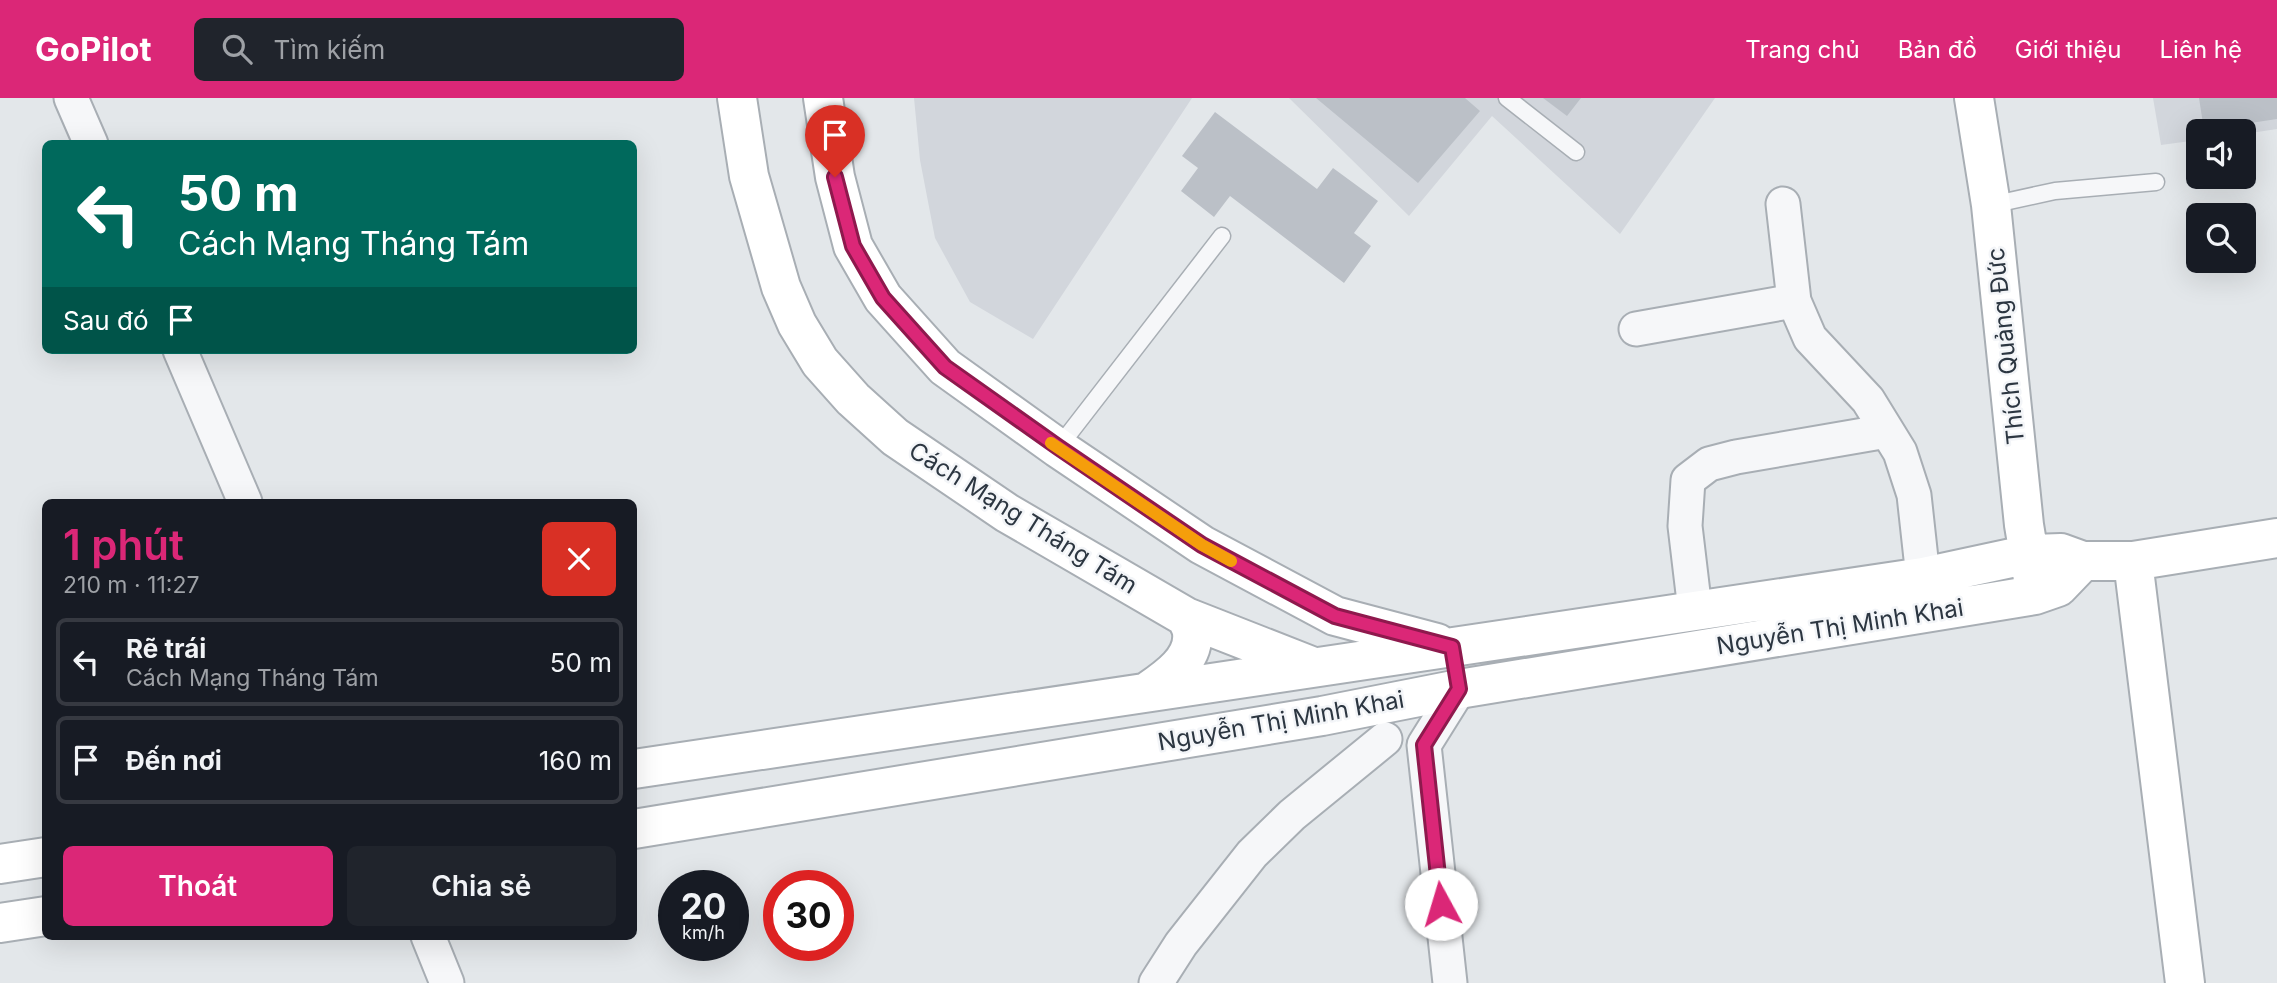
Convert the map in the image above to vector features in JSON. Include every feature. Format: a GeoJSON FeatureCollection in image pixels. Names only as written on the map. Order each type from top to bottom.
{"type":"FeatureCollection","features":[{"type":"Feature","properties":{"kind":"main road","name":"Cách Mạng Tháng Tám"},"geometry":{"type":"LineString","coordinates":[[737,98],[749,176],[781,287],[797,324],[821,362],[853,399],[895,437],[1007,513],[1186,617],[1313,667]]}},
{"type":"Feature","properties":{"kind":"main road"},"geometry":{"type":"LineString","coordinates":[[823,98],[835,177],[853,246],[883,298],[945,367],[1202,545],[1335,616],[1452,647],[1459,689]]}},
{"type":"Feature","properties":{"kind":"main road","name":"Thích Quảng Đức"},"geometry":{"type":"LineString","coordinates":[[1974,98],[1991,205],[2024,525],[2035,595]]}},
{"type":"Feature","properties":{"kind":"main road","name":"Nguyễn Thị Minh Khai"},"geometry":{"type":"LineString","coordinates":[[637,769],[1923,577],[2030,554],[2061,552],[2083,561],[2133,561],[2277,538]]}},
{"type":"Feature","properties":{"kind":"main road","name":"Nguyễn Thị Minh Khai"},"geometry":{"type":"LineString","coordinates":[[637,829],[1322,716],[1459,689],[2035,595],[2057,587],[2083,561]]}},
{"type":"Feature","properties":{"kind":"main road"},"geometry":{"type":"LineString","coordinates":[[2133,561],[2185,983]]}},
{"type":"Feature","properties":{"kind":"main road"},"geometry":{"type":"LineString","coordinates":[[1147,692],[1174,673],[1188,653],[1193,634],[1186,617]]}},
{"type":"Feature","properties":{"kind":"main road"},"geometry":{"type":"LineString","coordinates":[[1313,667],[1322,716]]}},
{"type":"Feature","properties":{"kind":"main road"},"geometry":{"type":"LineString","coordinates":[[0,864],[42,858]]}},
{"type":"Feature","properties":{"kind":"main road"},"geometry":{"type":"LineString","coordinates":[[0,923],[42,917]]}},
{"type":"Feature","properties":{"kind":"street"},"geometry":{"type":"LineString","coordinates":[[71,98],[89,140]]}},
{"type":"Feature","properties":{"kind":"street"},"geometry":{"type":"LineString","coordinates":[[1783,204],[1794,301],[1810,338],[1868,400],[1900,452],[1914,495],[1923,577]]}},
{"type":"Feature","properties":{"kind":"street"},"geometry":{"type":"LineString","coordinates":[[1636,329],[1794,301]]}},
{"type":"Feature","properties":{"kind":"street"},"geometry":{"type":"LineString","coordinates":[[182,354],[244,499]]}},
{"type":"Feature","properties":{"kind":"street"},"geometry":{"type":"LineString","coordinates":[[1695,610],[1685,526],[1688,480],[1709,464],[1736,457],[1887,431]]}},
{"type":"Feature","properties":{"kind":"street"},"geometry":{"type":"LineString","coordinates":[[1450,983],[1424,745],[1459,689]]}},
{"type":"Feature","properties":{"kind":"street"},"geometry":{"type":"LineString","coordinates":[[1322,716],[1385,739],[1424,745]]}},
{"type":"Feature","properties":{"kind":"street"},"geometry":{"type":"LineString","coordinates":[[1156,983],[1181,944],[1252,854],[1292,815],[1385,739]]}},
{"type":"Feature","properties":{"kind":"street"},"geometry":{"type":"LineString","coordinates":[[430,940],[447,983]]}},
{"type":"Feature","properties":{"kind":"lane"},"geometry":{"type":"LineString","coordinates":[[1507,98],[1576,152]]}},
{"type":"Feature","properties":{"kind":"lane"},"geometry":{"type":"LineString","coordinates":[[1991,205],[2055,191],[2156,182]]}},
{"type":"Feature","properties":{"kind":"lane"},"geometry":{"type":"LineString","coordinates":[[1058,447],[1222,236]]}},
{"type":"Feature","properties":{"kind":"shaded area"},"geometry":{"type":"Polygon","coordinates":[[[914,98],[1192,98],[1033,339],[970,302],[935,238],[920,160],[914,98]]]}},
{"type":"Feature","properties":{"kind":"shaded area"},"geometry":{"type":"Polygon","coordinates":[[[1289,98],[1715,98],[1620,234],[1492,116],[1409,216],[1289,98]]]}},
{"type":"Feature","properties":{"kind":"shaded area"},"geometry":{"type":"Polygon","coordinates":[[[2153,98],[2277,98],[2277,129],[2256,132],[2256,119],[2186,119],[2186,142],[2161,145],[2153,98]]]}},
{"type":"Feature","properties":{"kind":"building"},"geometry":{"type":"Polygon","coordinates":[[[1316,98],[1465,98],[1480,111],[1418,183],[1316,98]]]}},
{"type":"Feature","properties":{"kind":"building"},"geometry":{"type":"Polygon","coordinates":[[[1543,98],[1581,98],[1567,116],[1543,98]]]}},
{"type":"Feature","properties":{"kind":"building"},"geometry":{"type":"Polygon","coordinates":[[[2199,98],[2277,98],[2277,119],[2256,122],[2256,119],[2202,119],[2199,98]]]}},
{"type":"Feature","properties":{"kind":"building"},"geometry":{"type":"Polygon","coordinates":[[[1215,112],[1317,189],[1333,168],[1378,201],[1354,233],[1371,246],[1344,283],[1230,196],[1214,217],[1181,191],[1198,168],[1182,156],[1215,112]]]}},
{"type":"Feature","properties":{"kind":"slow traffic"},"geometry":{"type":"LineString","coordinates":[[1051,443],[1202,545],[1231,561]]}},
{"type":"Feature","properties":{"kind":"route"},"geometry":{"type":"LineString","coordinates":[[835,177],[853,246],[883,298],[945,367],[1202,545],[1335,616],[1452,647],[1459,689],[1424,745],[1441,904]]}}]}
